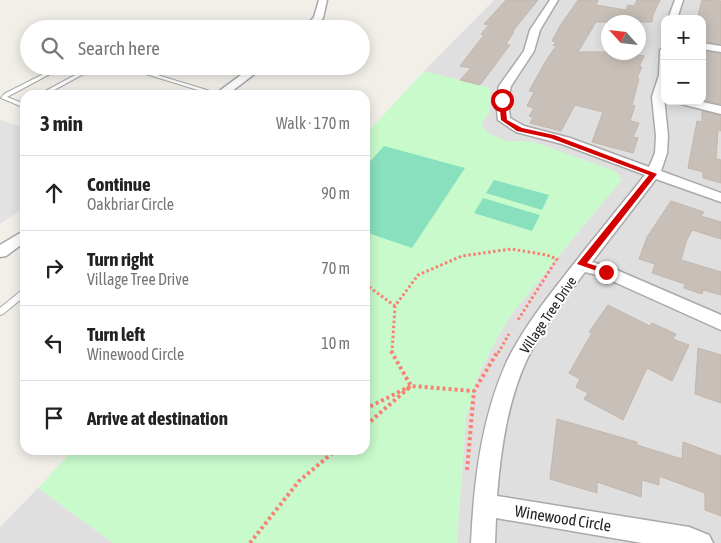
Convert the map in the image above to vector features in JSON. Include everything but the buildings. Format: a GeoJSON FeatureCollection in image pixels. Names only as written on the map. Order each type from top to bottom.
{"type":"FeatureCollection","features":[{"type":"Feature","properties":{"kind":"street"},"geometry":{"type":"LineString","coordinates":[[316,20],[323,0]]}},
{"type":"Feature","properties":{"kind":"street"},"geometry":{"type":"LineString","coordinates":[[554,0],[535,30],[529,51],[505,86],[502,100],[504,120],[520,129],[559,139],[721,198]]}},
{"type":"Feature","properties":{"kind":"street"},"geometry":{"type":"LineString","coordinates":[[706,47],[721,50]]}},
{"type":"Feature","properties":{"kind":"street"},"geometry":{"type":"LineString","coordinates":[[227,90],[248,75]]}},
{"type":"Feature","properties":{"kind":"street","name":"Village Tree Drive"},"geometry":{"type":"LineString","coordinates":[[483,543],[487,471],[496,421],[517,360],[535,328],[581,264],[653,174],[662,145],[661,105]]}},
{"type":"Feature","properties":{"kind":"street"},"geometry":{"type":"LineString","coordinates":[[699,105],[721,110]]}},
{"type":"Feature","properties":{"kind":"street"},"geometry":{"type":"LineString","coordinates":[[0,252],[20,238]]}},
{"type":"Feature","properties":{"kind":"street"},"geometry":{"type":"LineString","coordinates":[[581,264],[606,272],[721,323]]}},
{"type":"Feature","properties":{"kind":"street","name":"Winewood Circle"},"geometry":{"type":"LineString","coordinates":[[484,505],[689,539],[701,543]]}},
{"type":"Feature","properties":{"kind":"lane"},"geometry":{"type":"LineString","coordinates":[[20,104],[4,98],[6,95],[45,75]]}},
{"type":"Feature","properties":{"kind":"lane"},"geometry":{"type":"LineString","coordinates":[[50,90],[79,75]]}},
{"type":"Feature","properties":{"kind":"lane"},"geometry":{"type":"LineString","coordinates":[[152,75],[203,90]]}},
{"type":"Feature","properties":{"kind":"lane"},"geometry":{"type":"LineString","coordinates":[[0,312],[20,296]]}},
{"type":"Feature","properties":{"kind":"path"},"geometry":{"type":"LineString","coordinates":[[411,386],[392,351],[395,306],[418,275],[462,256],[511,249],[548,255]]}},
{"type":"Feature","properties":{"kind":"path"},"geometry":{"type":"LineString","coordinates":[[370,288],[395,306]]}},
{"type":"Feature","properties":{"kind":"path"},"geometry":{"type":"LineString","coordinates":[[370,422],[411,386]]}},
{"type":"Feature","properties":{"kind":"path"},"geometry":{"type":"LineString","coordinates":[[370,406],[411,386],[474,391]]}},
{"type":"Feature","properties":{"kind":"path"},"geometry":{"type":"LineString","coordinates":[[250,543],[299,481],[330,455]]}},
{"type":"Feature","properties":{"kind":"shaded area"},"geometry":{"type":"Polygon","coordinates":[[[494,0],[721,0],[721,543],[457,543],[466,417],[479,373],[513,312],[622,179],[534,142],[506,141],[488,133],[481,124],[424,71],[494,0]]]}},
{"type":"Feature","properties":{"kind":"shaded area"},"geometry":{"type":"Polygon","coordinates":[[[0,120],[20,126],[20,210],[0,224],[0,120]]]}},
{"type":"Feature","properties":{"kind":"shaded area"},"geometry":{"type":"Polygon","coordinates":[[[38,488],[113,543],[0,543],[0,527],[38,488]]]}},
{"type":"Feature","properties":{"kind":"green space"},"geometry":{"type":"Polygon","coordinates":[[[424,71],[490,88],[490,111],[481,124],[488,133],[506,141],[534,142],[615,171],[622,179],[513,312],[479,373],[466,417],[457,543],[113,543],[38,488],[68,455],[370,455],[370,130],[424,71]]]}},
{"type":"Feature","properties":{"kind":"green space"},"geometry":{"type":"Polygon","coordinates":[[[384,146],[465,168],[412,248],[370,234],[370,161],[384,146]]]}},
{"type":"Feature","properties":{"kind":"green space"},"geometry":{"type":"Polygon","coordinates":[[[494,180],[549,195],[542,210],[486,193],[494,180]]]}},
{"type":"Feature","properties":{"kind":"green space"},"geometry":{"type":"Polygon","coordinates":[[[483,198],[540,215],[532,231],[474,213],[483,198]]]}},
{"type":"Feature","properties":{"kind":"route"},"geometry":{"type":"LineString","coordinates":[[502,100],[504,120],[520,129],[552,136],[653,174],[581,264],[606,272]]}}]}
